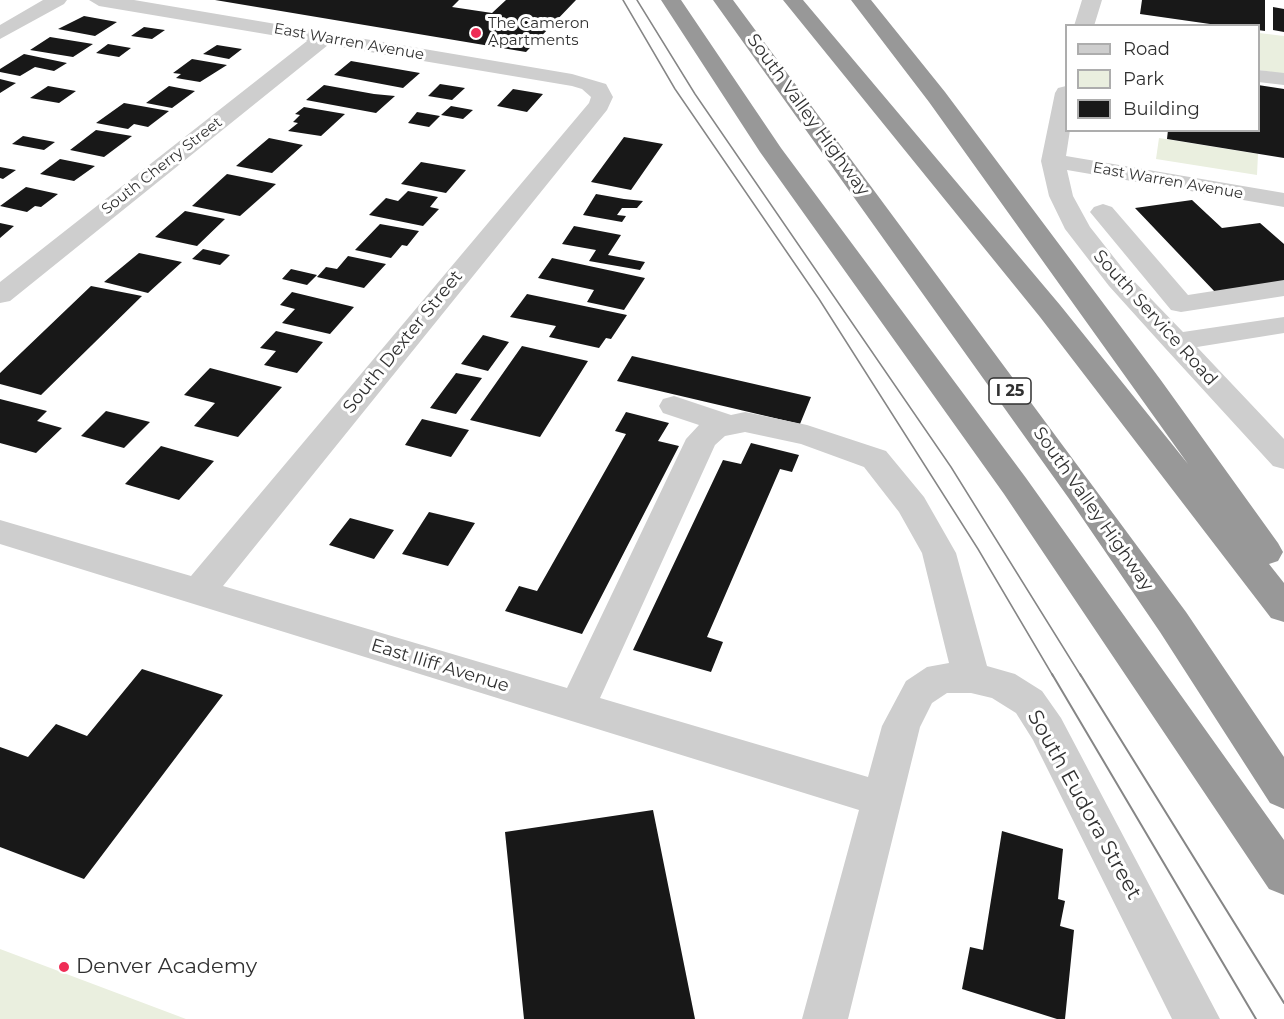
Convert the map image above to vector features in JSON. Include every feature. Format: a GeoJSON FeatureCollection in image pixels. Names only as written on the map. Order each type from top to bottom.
{"type":"FeatureCollection","features":[{"type":"Feature","properties":{"kind":"highway"},"geometry":{"type":"LineString","coordinates":[[671,0],[772,152],[1015,486],[1284,875]]}},
{"type":"Feature","properties":{"kind":"highway","name":"South Valley Highway"},"geometry":{"type":"LineString","coordinates":[[723,0],[1082,492],[1173,622],[1284,791]]}},
{"type":"Feature","properties":{"kind":"highway"},"geometry":{"type":"LineString","coordinates":[[793,0],[1050,311],[1284,608]]}},
{"type":"Feature","properties":{"kind":"highway"},"geometry":{"type":"LineString","coordinates":[[861,0],[937,97],[1150,386],[1284,578]]}},
{"type":"Feature","properties":{"kind":"street"},"geometry":{"type":"LineString","coordinates":[[0,33],[57,0]]}},
{"type":"Feature","properties":{"kind":"street","name":"East Warren Avenue"},"geometry":{"type":"LineString","coordinates":[[99,0],[572,80],[598,89]]}},
{"type":"Feature","properties":{"kind":"street"},"geometry":{"type":"LineString","coordinates":[[1084,24],[1086,1]]}},
{"type":"Feature","properties":{"kind":"street","name":"South Cherry Street"},"geometry":{"type":"LineString","coordinates":[[0,295],[324,38]]}},
{"type":"Feature","properties":{"kind":"street"},"geometry":{"type":"LineString","coordinates":[[1260,75],[1284,79]]}},
{"type":"Feature","properties":{"kind":"street","name":"South Dexter Street"},"geometry":{"type":"LineString","coordinates":[[196,593],[599,105],[602,97],[598,89]]}},
{"type":"Feature","properties":{"kind":"street"},"geometry":{"type":"LineString","coordinates":[[1053,161],[1065,98]]}},
{"type":"Feature","properties":{"kind":"street","name":"East Warren Avenue"},"geometry":{"type":"LineString","coordinates":[[1053,161],[1284,200]]}},
{"type":"Feature","properties":{"kind":"street","name":"South Service Road"},"geometry":{"type":"LineString","coordinates":[[1053,161],[1060,196],[1078,229],[1118,280],[1284,458]]}},
{"type":"Feature","properties":{"kind":"street"},"geometry":{"type":"LineString","coordinates":[[1078,229],[1109,219],[1181,304],[1284,288]]}},
{"type":"Feature","properties":{"kind":"street"},"geometry":{"type":"LineString","coordinates":[[1142,306],[1179,301]]}},
{"type":"Feature","properties":{"kind":"street"},"geometry":{"type":"LineString","coordinates":[[1175,342],[1284,325]]}},
{"type":"Feature","properties":{"kind":"street"},"geometry":{"type":"LineString","coordinates":[[674,406],[729,425]]}},
{"type":"Feature","properties":{"kind":"street"},"geometry":{"type":"LineString","coordinates":[[577,707],[702,438],[715,428],[745,422],[807,435],[875,459],[912,505],[939,553],[971,678]]}},
{"type":"Feature","properties":{"kind":"street","name":"East Iliff Avenue"},"geometry":{"type":"LineString","coordinates":[[0,532],[880,799]]}},
{"type":"Feature","properties":{"kind":"street","name":"South Eudora Street"},"geometry":{"type":"LineString","coordinates":[[825,1019],[880,799],[901,726],[919,692],[940,678],[971,678],[1002,685],[1029,702],[1047,729],[1197,1019]]}},
{"type":"Feature","properties":{"kind":"green space"},"geometry":{"type":"Polygon","coordinates":[[[1260,33],[1284,36],[1284,74],[1260,70],[1260,33]]]}},
{"type":"Feature","properties":{"kind":"green space"},"geometry":{"type":"Polygon","coordinates":[[[1159,138],[1258,154],[1257,175],[1156,159],[1159,138]]]}},
{"type":"Feature","properties":{"kind":"green space"},"geometry":{"type":"Polygon","coordinates":[[[0,949],[186,1019],[0,1019],[0,949]]]}},
{"type":"Feature","properties":{"kind":"building","name":"The Cameron Apartments"},"geometry":{"type":"Polygon","coordinates":[[[215,0],[459,0],[452,7],[492,13],[506,0],[576,0],[526,52],[215,0]]]}},
{"type":"Feature","properties":{"kind":"building"},"geometry":{"type":"Polygon","coordinates":[[[1142,0],[1265,0],[1265,31],[1260,30],[1260,24],[1210,24],[1140,14],[1142,0]]]}},
{"type":"Feature","properties":{"kind":"building"},"geometry":{"type":"Polygon","coordinates":[[[1273,7],[1284,9],[1284,32],[1273,30],[1273,7]]]}},
{"type":"Feature","properties":{"kind":"building"},"geometry":{"type":"Polygon","coordinates":[[[84,16],[117,22],[95,36],[58,29],[84,16]]]}},
{"type":"Feature","properties":{"kind":"building"},"geometry":{"type":"Polygon","coordinates":[[[144,27],[165,30],[152,39],[131,36],[144,27]]]}},
{"type":"Feature","properties":{"kind":"building"},"geometry":{"type":"Polygon","coordinates":[[[50,37],[93,44],[73,57],[30,50],[50,37]]]}},
{"type":"Feature","properties":{"kind":"building"},"geometry":{"type":"Polygon","coordinates":[[[108,44],[131,48],[119,57],[96,53],[108,44]]]}},
{"type":"Feature","properties":{"kind":"building"},"geometry":{"type":"Polygon","coordinates":[[[217,45],[242,49],[229,59],[203,54],[217,45]]]}},
{"type":"Feature","properties":{"kind":"building"},"geometry":{"type":"Polygon","coordinates":[[[24,54],[67,63],[54,71],[35,67],[20,76],[0,72],[0,69],[24,54]]]}},
{"type":"Feature","properties":{"kind":"building"},"geometry":{"type":"Polygon","coordinates":[[[192,59],[227,65],[200,82],[176,78],[181,74],[173,73],[192,59]]]}},
{"type":"Feature","properties":{"kind":"building"},"geometry":{"type":"Polygon","coordinates":[[[351,61],[420,73],[403,88],[334,75],[351,61]]]}},
{"type":"Feature","properties":{"kind":"building"},"geometry":{"type":"Polygon","coordinates":[[[0,79],[16,83],[0,93],[0,79]]]}},
{"type":"Feature","properties":{"kind":"building"},"geometry":{"type":"Polygon","coordinates":[[[440,84],[465,88],[452,100],[428,96],[440,84]]]}},
{"type":"Feature","properties":{"kind":"building"},"geometry":{"type":"Polygon","coordinates":[[[324,85],[395,96],[376,113],[306,100],[324,85]]]}},
{"type":"Feature","properties":{"kind":"building"},"geometry":{"type":"Polygon","coordinates":[[[1260,85],[1284,89],[1284,158],[1167,139],[1168,132],[1260,132],[1260,85]]]}},
{"type":"Feature","properties":{"kind":"building"},"geometry":{"type":"Polygon","coordinates":[[[48,86],[76,91],[59,103],[30,98],[48,86]]]}},
{"type":"Feature","properties":{"kind":"building"},"geometry":{"type":"Polygon","coordinates":[[[169,86],[195,91],[172,108],[146,103],[169,86]]]}},
{"type":"Feature","properties":{"kind":"building"},"geometry":{"type":"Polygon","coordinates":[[[513,89],[543,94],[527,112],[497,106],[513,89]]]}},
{"type":"Feature","properties":{"kind":"building"},"geometry":{"type":"Polygon","coordinates":[[[124,103],[169,111],[148,127],[134,124],[128,129],[96,123],[124,103]]]}},
{"type":"Feature","properties":{"kind":"building"},"geometry":{"type":"Polygon","coordinates":[[[451,106],[473,110],[463,119],[441,115],[451,106]]]}},
{"type":"Feature","properties":{"kind":"building"},"geometry":{"type":"Polygon","coordinates":[[[304,107],[345,114],[321,136],[288,131],[298,123],[293,122],[300,115],[295,114],[304,107]]]}},
{"type":"Feature","properties":{"kind":"building"},"geometry":{"type":"Polygon","coordinates":[[[417,112],[440,116],[429,127],[408,123],[417,112]]]}},
{"type":"Feature","properties":{"kind":"building"},"geometry":{"type":"Polygon","coordinates":[[[96,130],[132,136],[104,157],[70,150],[96,130]]]}},
{"type":"Feature","properties":{"kind":"building"},"geometry":{"type":"Polygon","coordinates":[[[23,136],[55,142],[44,150],[12,144],[23,136]]]}},
{"type":"Feature","properties":{"kind":"building"},"geometry":{"type":"Polygon","coordinates":[[[624,137],[663,144],[631,190],[591,182],[624,137]]]}},
{"type":"Feature","properties":{"kind":"building"},"geometry":{"type":"Polygon","coordinates":[[[269,138],[303,145],[272,173],[236,166],[269,138]]]}},
{"type":"Feature","properties":{"kind":"building"},"geometry":{"type":"Polygon","coordinates":[[[60,159],[95,166],[74,181],[40,174],[60,159]]]}},
{"type":"Feature","properties":{"kind":"building"},"geometry":{"type":"Polygon","coordinates":[[[421,162],[466,170],[446,193],[401,184],[421,162]]]}},
{"type":"Feature","properties":{"kind":"building"},"geometry":{"type":"Polygon","coordinates":[[[0,167],[16,170],[3,179],[0,178],[0,167]]]}},
{"type":"Feature","properties":{"kind":"building"},"geometry":{"type":"Polygon","coordinates":[[[227,174],[276,184],[240,216],[192,206],[227,174]]]}},
{"type":"Feature","properties":{"kind":"building"},"geometry":{"type":"Polygon","coordinates":[[[26,187],[58,194],[41,207],[35,206],[27,212],[0,206],[26,187]]]}},
{"type":"Feature","properties":{"kind":"building"},"geometry":{"type":"Polygon","coordinates":[[[408,191],[438,197],[430,207],[439,209],[423,226],[369,215],[386,198],[398,201],[408,191]]]}},
{"type":"Feature","properties":{"kind":"building"},"geometry":{"type":"Polygon","coordinates":[[[596,194],[643,201],[637,208],[622,208],[617,215],[626,216],[622,222],[583,215],[596,194]]]}},
{"type":"Feature","properties":{"kind":"building"},"geometry":{"type":"Polygon","coordinates":[[[1192,200],[1222,228],[1260,223],[1284,244],[1284,281],[1215,292],[1135,208],[1192,200]]]}},
{"type":"Feature","properties":{"kind":"building"},"geometry":{"type":"Polygon","coordinates":[[[185,211],[225,219],[197,246],[155,237],[185,211]]]}},
{"type":"Feature","properties":{"kind":"building"},"geometry":{"type":"Polygon","coordinates":[[[0,223],[14,226],[0,238],[0,223]]]}},
{"type":"Feature","properties":{"kind":"building"},"geometry":{"type":"Polygon","coordinates":[[[380,224],[419,231],[407,246],[402,245],[391,258],[355,250],[380,224]]]}},
{"type":"Feature","properties":{"kind":"building"},"geometry":{"type":"Polygon","coordinates":[[[574,226],[621,235],[608,255],[645,262],[640,270],[589,261],[596,250],[562,244],[574,226]]]}},
{"type":"Feature","properties":{"kind":"building"},"geometry":{"type":"Polygon","coordinates":[[[203,249],[230,255],[220,265],[192,259],[203,249]]]}},
{"type":"Feature","properties":{"kind":"building"},"geometry":{"type":"Polygon","coordinates":[[[139,253],[182,262],[148,293],[104,282],[139,253]]]}},
{"type":"Feature","properties":{"kind":"building"},"geometry":{"type":"Polygon","coordinates":[[[348,256],[386,264],[364,288],[317,277],[326,267],[337,269],[348,256]]]}},
{"type":"Feature","properties":{"kind":"building"},"geometry":{"type":"Polygon","coordinates":[[[552,258],[645,278],[624,310],[587,302],[594,290],[538,278],[552,258]]]}},
{"type":"Feature","properties":{"kind":"building"},"geometry":{"type":"Polygon","coordinates":[[[291,269],[317,275],[307,285],[282,279],[291,269]]]}},
{"type":"Feature","properties":{"kind":"building"},"geometry":{"type":"Polygon","coordinates":[[[91,286],[142,296],[41,395],[0,384],[0,373],[91,286]]]}},
{"type":"Feature","properties":{"kind":"building"},"geometry":{"type":"Polygon","coordinates":[[[292,292],[354,307],[330,334],[282,323],[295,309],[280,305],[292,292]]]}},
{"type":"Feature","properties":{"kind":"building"},"geometry":{"type":"Polygon","coordinates":[[[527,294],[627,315],[611,339],[606,338],[599,348],[549,337],[556,326],[510,317],[527,294]]]}},
{"type":"Feature","properties":{"kind":"building"},"geometry":{"type":"Polygon","coordinates":[[[276,331],[323,342],[297,373],[264,365],[276,351],[260,348],[276,331]]]}},
{"type":"Feature","properties":{"kind":"building"},"geometry":{"type":"Polygon","coordinates":[[[483,335],[509,342],[488,371],[461,364],[483,335]]]}},
{"type":"Feature","properties":{"kind":"building"},"geometry":{"type":"Polygon","coordinates":[[[522,346],[588,361],[540,437],[470,420],[522,346]]]}},
{"type":"Feature","properties":{"kind":"building"},"geometry":{"type":"Polygon","coordinates":[[[632,356],[811,397],[800,424],[617,381],[632,356]]]}},
{"type":"Feature","properties":{"kind":"building"},"geometry":{"type":"Polygon","coordinates":[[[210,368],[282,387],[238,437],[194,426],[215,403],[184,395],[210,368]]]}},
{"type":"Feature","properties":{"kind":"building"},"geometry":{"type":"Polygon","coordinates":[[[456,373],[482,378],[456,414],[430,408],[456,373]]]}},
{"type":"Feature","properties":{"kind":"building"},"geometry":{"type":"Polygon","coordinates":[[[0,399],[47,411],[37,421],[62,428],[36,453],[0,443],[0,399]]]}},
{"type":"Feature","properties":{"kind":"building"},"geometry":{"type":"Polygon","coordinates":[[[106,411],[150,422],[124,448],[81,436],[106,411]]]}},
{"type":"Feature","properties":{"kind":"building"},"geometry":{"type":"Polygon","coordinates":[[[626,412],[669,423],[658,441],[679,446],[582,634],[505,611],[519,586],[537,591],[626,434],[615,431],[626,412]]]}},
{"type":"Feature","properties":{"kind":"building"},"geometry":{"type":"Polygon","coordinates":[[[422,419],[469,430],[451,457],[405,445],[422,419]]]}},
{"type":"Feature","properties":{"kind":"building"},"geometry":{"type":"Polygon","coordinates":[[[751,443],[799,455],[792,472],[780,469],[707,637],[723,642],[711,672],[633,650],[723,460],[741,464],[751,443]]]}},
{"type":"Feature","properties":{"kind":"building"},"geometry":{"type":"Polygon","coordinates":[[[161,446],[214,461],[179,500],[125,484],[161,446]]]}},
{"type":"Feature","properties":{"kind":"building"},"geometry":{"type":"Polygon","coordinates":[[[429,512],[475,523],[448,566],[402,554],[429,512]]]}},
{"type":"Feature","properties":{"kind":"building"},"geometry":{"type":"Polygon","coordinates":[[[350,518],[394,530],[374,559],[329,545],[350,518]]]}},
{"type":"Feature","properties":{"kind":"building"},"geometry":{"type":"Polygon","coordinates":[[[142,669],[223,695],[84,879],[0,847],[0,747],[28,757],[56,724],[87,736],[142,669]]]}},
{"type":"Feature","properties":{"kind":"building"},"geometry":{"type":"Polygon","coordinates":[[[653,810],[695,1019],[524,1019],[505,832],[653,810]]]}},
{"type":"Feature","properties":{"kind":"building"},"geometry":{"type":"Polygon","coordinates":[[[1002,831],[1063,849],[1058,899],[1065,901],[1060,926],[1074,930],[1065,1019],[1057,1019],[962,989],[970,947],[983,950],[1002,831]]]}},
{"type":"Feature","properties":{"kind":"tram line"},"geometry":{"type":"LineString","coordinates":[[623,0],[675,89],[819,299],[978,549],[1053,676]]}},
{"type":"Feature","properties":{"kind":"tram line"},"geometry":{"type":"LineString","coordinates":[[637,0],[695,94],[951,467],[1081,676]]}},
{"type":"Feature","properties":{"kind":"tram line"},"geometry":{"type":"LineString","coordinates":[[1052,674],[1256,1019]]}},
{"type":"Feature","properties":{"kind":"tram line"},"geometry":{"type":"LineString","coordinates":[[1080,674],[1284,1003]]}},
{"type":"Feature","properties":{"kind":"place","name":"The Cameron Apartments"},"geometry":{"type":"Point","coordinates":[476,33]}},
{"type":"Feature","properties":{"kind":"place","name":"Denver Academy"},"geometry":{"type":"Point","coordinates":[64,967]}}]}
